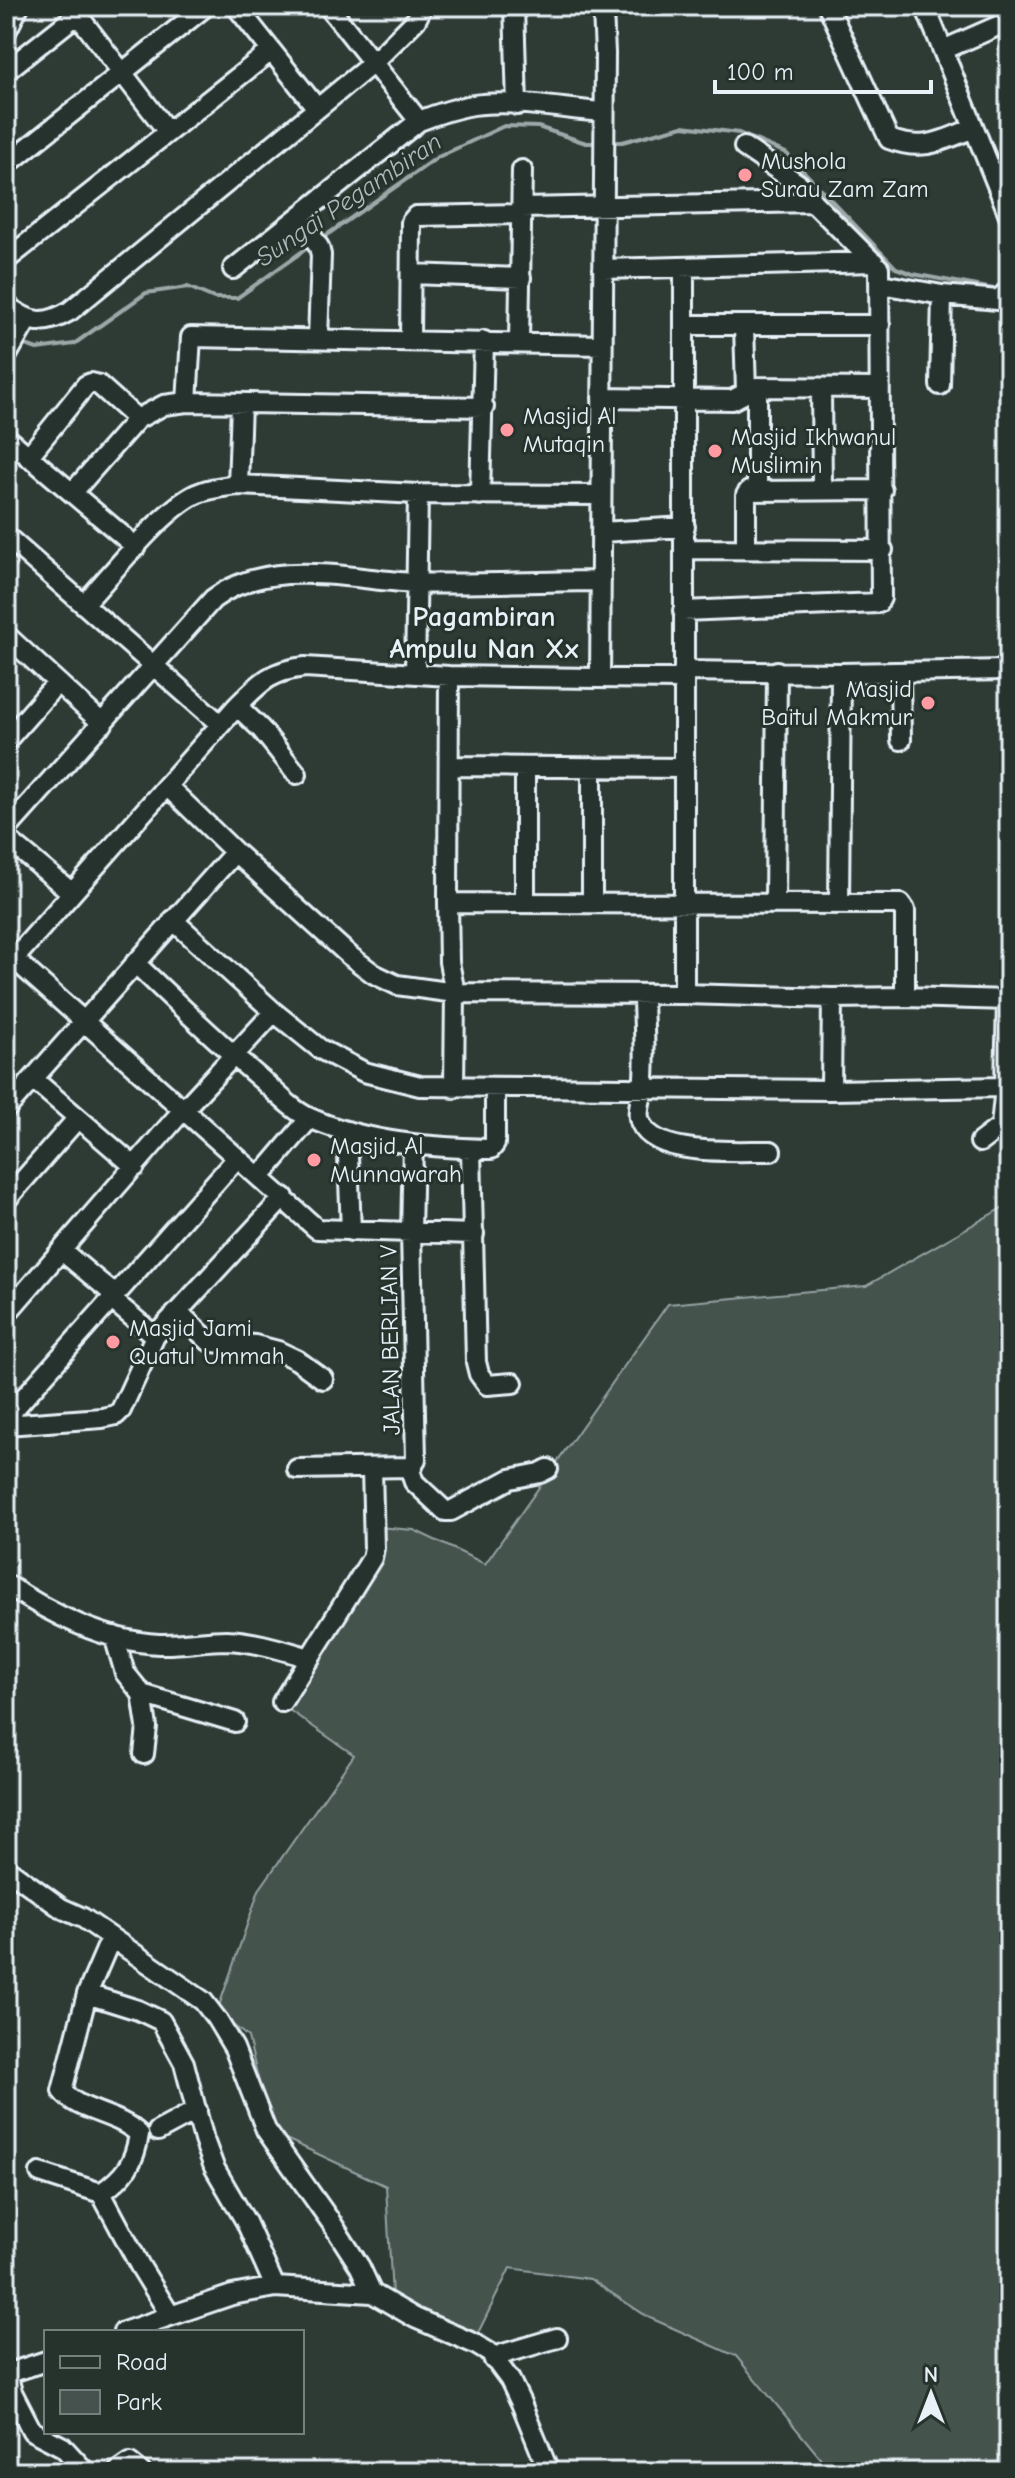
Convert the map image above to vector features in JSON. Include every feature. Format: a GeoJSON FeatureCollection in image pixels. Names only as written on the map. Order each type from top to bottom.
{"type":"FeatureCollection","features":[{"type":"Feature","properties":{"kind":"street"},"geometry":{"type":"LineString","coordinates":[[6,32],[19,6]]}},
{"type":"Feature","properties":{"kind":"street"},"geometry":{"type":"LineString","coordinates":[[6,165],[206,6]]}},
{"type":"Feature","properties":{"kind":"street"},"geometry":{"type":"LineString","coordinates":[[236,6],[316,107]]}},
{"type":"Feature","properties":{"kind":"street"},"geometry":{"type":"LineString","coordinates":[[328,6],[419,121]]}},
{"type":"Feature","properties":{"kind":"street"},"geometry":{"type":"LineString","coordinates":[[25,324],[44,322],[70,311],[373,63],[416,20],[423,6]]}},
{"type":"Feature","properties":{"kind":"street"},"geometry":{"type":"LineString","coordinates":[[514,6],[517,105]]}},
{"type":"Feature","properties":{"kind":"street"},"geometry":{"type":"LineString","coordinates":[[828,6],[889,139],[923,146],[974,128]]}},
{"type":"Feature","properties":{"kind":"street"},"geometry":{"type":"LineString","coordinates":[[925,6],[1009,215]]}},
{"type":"Feature","properties":{"kind":"street"},"geometry":{"type":"LineString","coordinates":[[6,71],[83,10],[168,132]]}},
{"type":"Feature","properties":{"kind":"street"},"geometry":{"type":"LineString","coordinates":[[600,678],[603,11]]}},
{"type":"Feature","properties":{"kind":"street"},"geometry":{"type":"LineString","coordinates":[[943,50],[1009,21]]}},
{"type":"Feature","properties":{"kind":"street"},"geometry":{"type":"LineString","coordinates":[[6,260],[271,51]]}},
{"type":"Feature","properties":{"kind":"street"},"geometry":{"type":"LineString","coordinates":[[233,269],[304,224],[419,121],[450,109],[477,104],[517,105],[603,115]]}},
{"type":"Feature","properties":{"kind":"street"},"geometry":{"type":"LineString","coordinates":[[683,611],[878,603],[881,598],[879,268],[800,185],[744,147]]}},
{"type":"Feature","properties":{"kind":"street"},"geometry":{"type":"LineString","coordinates":[[519,342],[522,170]]}},
{"type":"Feature","properties":{"kind":"street"},"geometry":{"type":"LineString","coordinates":[[410,341],[411,222],[416,216],[813,202]]}},
{"type":"Feature","properties":{"kind":"street"},"geometry":{"type":"LineString","coordinates":[[304,224],[319,247],[318,339]]}},
{"type":"Feature","properties":{"kind":"street"},"geometry":{"type":"LineString","coordinates":[[603,269],[874,262]]}},
{"type":"Feature","properties":{"kind":"street"},"geometry":{"type":"LineString","coordinates":[[684,267],[684,994]]}},
{"type":"Feature","properties":{"kind":"street"},"geometry":{"type":"LineString","coordinates":[[412,274],[521,278]]}},
{"type":"Feature","properties":{"kind":"street"},"geometry":{"type":"LineString","coordinates":[[881,284],[942,295],[1004,295]]}},
{"type":"Feature","properties":{"kind":"street"},"geometry":{"type":"LineString","coordinates":[[940,385],[942,295]]}},
{"type":"Feature","properties":{"kind":"street"},"geometry":{"type":"LineString","coordinates":[[6,305],[25,324]]}},
{"type":"Feature","properties":{"kind":"street"},"geometry":{"type":"LineString","coordinates":[[8,355],[25,324]]}},
{"type":"Feature","properties":{"kind":"street"},"geometry":{"type":"LineString","coordinates":[[684,325],[880,325]]}},
{"type":"Feature","properties":{"kind":"street"},"geometry":{"type":"LineString","coordinates":[[744,326],[757,489]]}},
{"type":"Feature","properties":{"kind":"street"},"geometry":{"type":"LineString","coordinates":[[187,402],[191,337],[602,345]]}},
{"type":"Feature","properties":{"kind":"street"},"geometry":{"type":"LineString","coordinates":[[480,495],[484,341]]}},
{"type":"Feature","properties":{"kind":"street"},"geometry":{"type":"LineString","coordinates":[[28,457],[86,385],[91,383],[99,385],[137,419]]}},
{"type":"Feature","properties":{"kind":"street"},"geometry":{"type":"LineString","coordinates":[[602,398],[732,400],[751,389],[878,388]]}},
{"type":"Feature","properties":{"kind":"street"},"geometry":{"type":"LineString","coordinates":[[821,389],[822,489]]}},
{"type":"Feature","properties":{"kind":"street"},"geometry":{"type":"LineString","coordinates":[[73,492],[137,419],[164,405],[187,402],[484,407]]}},
{"type":"Feature","properties":{"kind":"street"},"geometry":{"type":"LineString","coordinates":[[238,485],[241,404]]}},
{"type":"Feature","properties":{"kind":"street"},"geometry":{"type":"LineString","coordinates":[[6,437],[136,547]]}},
{"type":"Feature","properties":{"kind":"street"},"geometry":{"type":"LineString","coordinates":[[84,604],[184,501],[209,489],[238,485],[418,494],[601,495]]}},
{"type":"Feature","properties":{"kind":"street"},"geometry":{"type":"LineString","coordinates":[[746,549],[746,495],[749,491],[882,490]]}},
{"type":"Feature","properties":{"kind":"street"},"geometry":{"type":"LineString","coordinates":[[415,674],[418,494]]}},
{"type":"Feature","properties":{"kind":"street"},"geometry":{"type":"LineString","coordinates":[[601,532],[685,527]]}},
{"type":"Feature","properties":{"kind":"street"},"geometry":{"type":"LineString","coordinates":[[10,547],[84,604],[220,724]]}},
{"type":"Feature","properties":{"kind":"street"},"geometry":{"type":"LineString","coordinates":[[685,549],[883,550]]}},
{"type":"Feature","properties":{"kind":"street"},"geometry":{"type":"LineString","coordinates":[[6,830],[213,599],[244,581],[271,574],[339,575],[417,583],[601,581]]}},
{"type":"Feature","properties":{"kind":"street"},"geometry":{"type":"LineString","coordinates":[[6,635],[103,724]]}},
{"type":"Feature","properties":{"kind":"street"},"geometry":{"type":"LineString","coordinates":[[474,1234],[317,1229],[84,1021],[10,963],[220,724],[269,675],[284,669],[305,667],[449,676],[677,679],[683,676],[777,671],[1006,670]]}},
{"type":"Feature","properties":{"kind":"street"},"geometry":{"type":"LineString","coordinates":[[775,904],[777,671]]}},
{"type":"Feature","properties":{"kind":"street"},"geometry":{"type":"LineString","coordinates":[[900,672],[901,740]]}},
{"type":"Feature","properties":{"kind":"street"},"geometry":{"type":"LineString","coordinates":[[839,904],[841,673]]}},
{"type":"Feature","properties":{"kind":"street"},"geometry":{"type":"LineString","coordinates":[[449,676],[448,903],[449,962],[455,993],[454,1088]]}},
{"type":"Feature","properties":{"kind":"street"},"geometry":{"type":"LineString","coordinates":[[6,741],[57,683]]}},
{"type":"Feature","properties":{"kind":"street"},"geometry":{"type":"LineString","coordinates":[[237,706],[261,729],[297,774]]}},
{"type":"Feature","properties":{"kind":"street"},"geometry":{"type":"LineString","coordinates":[[449,766],[683,768]]}},
{"type":"Feature","properties":{"kind":"street"},"geometry":{"type":"LineString","coordinates":[[525,767],[525,902]]}},
{"type":"Feature","properties":{"kind":"street"},"geometry":{"type":"LineString","coordinates":[[592,767],[592,902]]}},
{"type":"Feature","properties":{"kind":"street"},"geometry":{"type":"LineString","coordinates":[[167,786],[350,956],[374,974],[397,985],[455,993],[1008,1000],[1001,1126],[980,1142]]}},
{"type":"Feature","properties":{"kind":"street"},"geometry":{"type":"LineString","coordinates":[[6,838],[71,892]]}},
{"type":"Feature","properties":{"kind":"street"},"geometry":{"type":"LineString","coordinates":[[6,1109],[235,852]]}},
{"type":"Feature","properties":{"kind":"street"},"geometry":{"type":"LineString","coordinates":[[448,903],[901,904],[904,907],[905,997]]}},
{"type":"Feature","properties":{"kind":"street"},"geometry":{"type":"LineString","coordinates":[[173,920],[274,1012],[320,1049],[364,1072],[420,1086],[831,1090],[1005,1087]]}},
{"type":"Feature","properties":{"kind":"street"},"geometry":{"type":"LineString","coordinates":[[135,963],[233,1055],[310,1118],[347,1131],[413,1144],[491,1149],[495,1144],[495,1087]]}},
{"type":"Feature","properties":{"kind":"street"},"geometry":{"type":"LineString","coordinates":[[643,994],[643,1087],[638,1109],[639,1119],[650,1135],[684,1149],[771,1151]]}},
{"type":"Feature","properties":{"kind":"street"},"geometry":{"type":"LineString","coordinates":[[831,1090],[832,998]]}},
{"type":"Feature","properties":{"kind":"street"},"geometry":{"type":"LineString","coordinates":[[6,1314],[183,1110],[274,1012]]}},
{"type":"Feature","properties":{"kind":"street"},"geometry":{"type":"LineString","coordinates":[[33,1079],[135,1167]]}},
{"type":"Feature","properties":{"kind":"street"},"geometry":{"type":"LineString","coordinates":[[260,1177],[310,1118]]}},
{"type":"Feature","properties":{"kind":"street"},"geometry":{"type":"LineString","coordinates":[[8,1194],[77,1119]]}},
{"type":"Feature","properties":{"kind":"street"},"geometry":{"type":"LineString","coordinates":[[347,1131],[351,1231]]}},
{"type":"Feature","properties":{"kind":"street","name":"JALAN BERLIAN V"},"geometry":{"type":"LineString","coordinates":[[297,1469],[409,1467],[416,1459],[411,1233],[413,1144]]}},
{"type":"Feature","properties":{"kind":"street"},"geometry":{"type":"LineString","coordinates":[[471,1149],[476,1362],[479,1374],[487,1385],[513,1383]]}},
{"type":"Feature","properties":{"kind":"street"},"geometry":{"type":"LineString","coordinates":[[6,1418],[237,1158]]}},
{"type":"Feature","properties":{"kind":"street"},"geometry":{"type":"LineString","coordinates":[[6,1425],[116,1415],[155,1336],[284,1197]]}},
{"type":"Feature","properties":{"kind":"street"},"geometry":{"type":"LineString","coordinates":[[62,1251],[155,1336]]}},
{"type":"Feature","properties":{"kind":"street"},"geometry":{"type":"LineString","coordinates":[[178,1312],[210,1342],[255,1345],[278,1351],[323,1379]]}},
{"type":"Feature","properties":{"kind":"street"},"geometry":{"type":"LineString","coordinates":[[409,1467],[414,1482],[445,1511],[451,1511],[510,1479],[548,1469]]}},
{"type":"Feature","properties":{"kind":"street"},"geometry":{"type":"LineString","coordinates":[[282,1702],[372,1558],[372,1469]]}},
{"type":"Feature","properties":{"kind":"street"},"geometry":{"type":"LineString","coordinates":[[6,1584],[75,1624],[114,1636],[160,1644],[224,1640],[248,1642],[310,1658]]}},
{"type":"Feature","properties":{"kind":"street"},"geometry":{"type":"LineString","coordinates":[[114,1636],[125,1673],[142,1694],[147,1727],[144,1754]]}},
{"type":"Feature","properties":{"kind":"street"},"geometry":{"type":"LineString","coordinates":[[142,1694],[235,1722]]}},
{"type":"Feature","properties":{"kind":"street"},"geometry":{"type":"LineString","coordinates":[[6,1868],[203,2001],[234,2048],[266,2130],[333,2225],[360,2267],[372,2293]]}},
{"type":"Feature","properties":{"kind":"street"},"geometry":{"type":"LineString","coordinates":[[101,2193],[125,2174],[137,2149],[139,2134],[129,2124],[70,2099],[62,2091],[87,1994],[111,1938]]}},
{"type":"Feature","properties":{"kind":"street"},"geometry":{"type":"LineString","coordinates":[[87,1994],[138,2010],[161,2021],[184,2063],[214,2167],[246,2222],[275,2287]]}},
{"type":"Feature","properties":{"kind":"street"},"geometry":{"type":"LineString","coordinates":[[158,2131],[197,2110]]}},
{"type":"Feature","properties":{"kind":"street"},"geometry":{"type":"LineString","coordinates":[[40,2173],[101,2193],[170,2315]]}},
{"type":"Feature","properties":{"kind":"street"},"geometry":{"type":"LineString","coordinates":[[129,2330],[232,2295],[275,2287],[372,2293],[415,2318],[490,2353],[510,2380],[549,2472]]}},
{"type":"Feature","properties":{"kind":"street"},"geometry":{"type":"LineString","coordinates":[[494,2360],[503,2354],[557,2338]]}},
{"type":"Feature","properties":{"kind":"street"},"geometry":{"type":"LineString","coordinates":[[44,2362],[7,2374],[16,2402],[32,2431],[63,2447],[86,2472]]}},
{"type":"Feature","properties":{"kind":"street"},"geometry":{"type":"LineString","coordinates":[[117,2472],[130,2463],[141,2472]]}},
{"type":"Feature","properties":{"kind":"green space"},"geometry":{"type":"Polygon","coordinates":[[[1009,1204],[1009,2472],[832,2472],[736,2356],[648,2317],[590,2279],[510,2268],[478,2333],[392,2297],[386,2186],[271,2132],[248,2037],[217,2012],[259,1890],[354,1755],[289,1710],[377,1556],[378,1527],[414,1530],[485,1564],[668,1304],[866,1286],[1009,1204]]]}},
{"type":"Feature","properties":{"kind":"waterway","name":"Sungai Pegambiran"},"geometry":{"type":"LineString","coordinates":[[321,239],[438,157],[504,126],[538,127],[586,143],[601,143]]}},
{"type":"Feature","properties":{"kind":"waterway","name":"Sungai Pegambiran"},"geometry":{"type":"LineString","coordinates":[[609,142],[622,142],[683,126],[739,133],[786,153],[896,268],[999,290]]}},
{"type":"Feature","properties":{"kind":"waterway","name":"Sungai Pegambiran"},"geometry":{"type":"LineString","coordinates":[[20,343],[37,349],[74,344],[146,293],[188,287],[214,298],[237,298],[310,246]]}},
{"type":"Feature","properties":{"kind":"place","name":"Mushola Surau Zam Zam"},"geometry":{"type":"Point","coordinates":[745,175]}},
{"type":"Feature","properties":{"kind":"place","name":"Masjid Al Mutaqin"},"geometry":{"type":"Point","coordinates":[507,430]}},
{"type":"Feature","properties":{"kind":"place","name":"Masjid Ikhwanul Muslimin"},"geometry":{"type":"Point","coordinates":[715,451]}},
{"type":"Feature","properties":{"kind":"place","name":"Masjid Baitul Makmur"},"geometry":{"type":"Point","coordinates":[928,703]}},
{"type":"Feature","properties":{"kind":"place","name":"Masjid Al Munnawarah"},"geometry":{"type":"Point","coordinates":[314,1160]}},
{"type":"Feature","properties":{"kind":"place","name":"Masjid Jami Quatul Ummah"},"geometry":{"type":"Point","coordinates":[113,1342]}},
{"type":"Feature","properties":{"kind":"district","name":"Pagambiran Ampulu Nan Xx"},"geometry":{"type":"Point","coordinates":[484,633]}}]}
